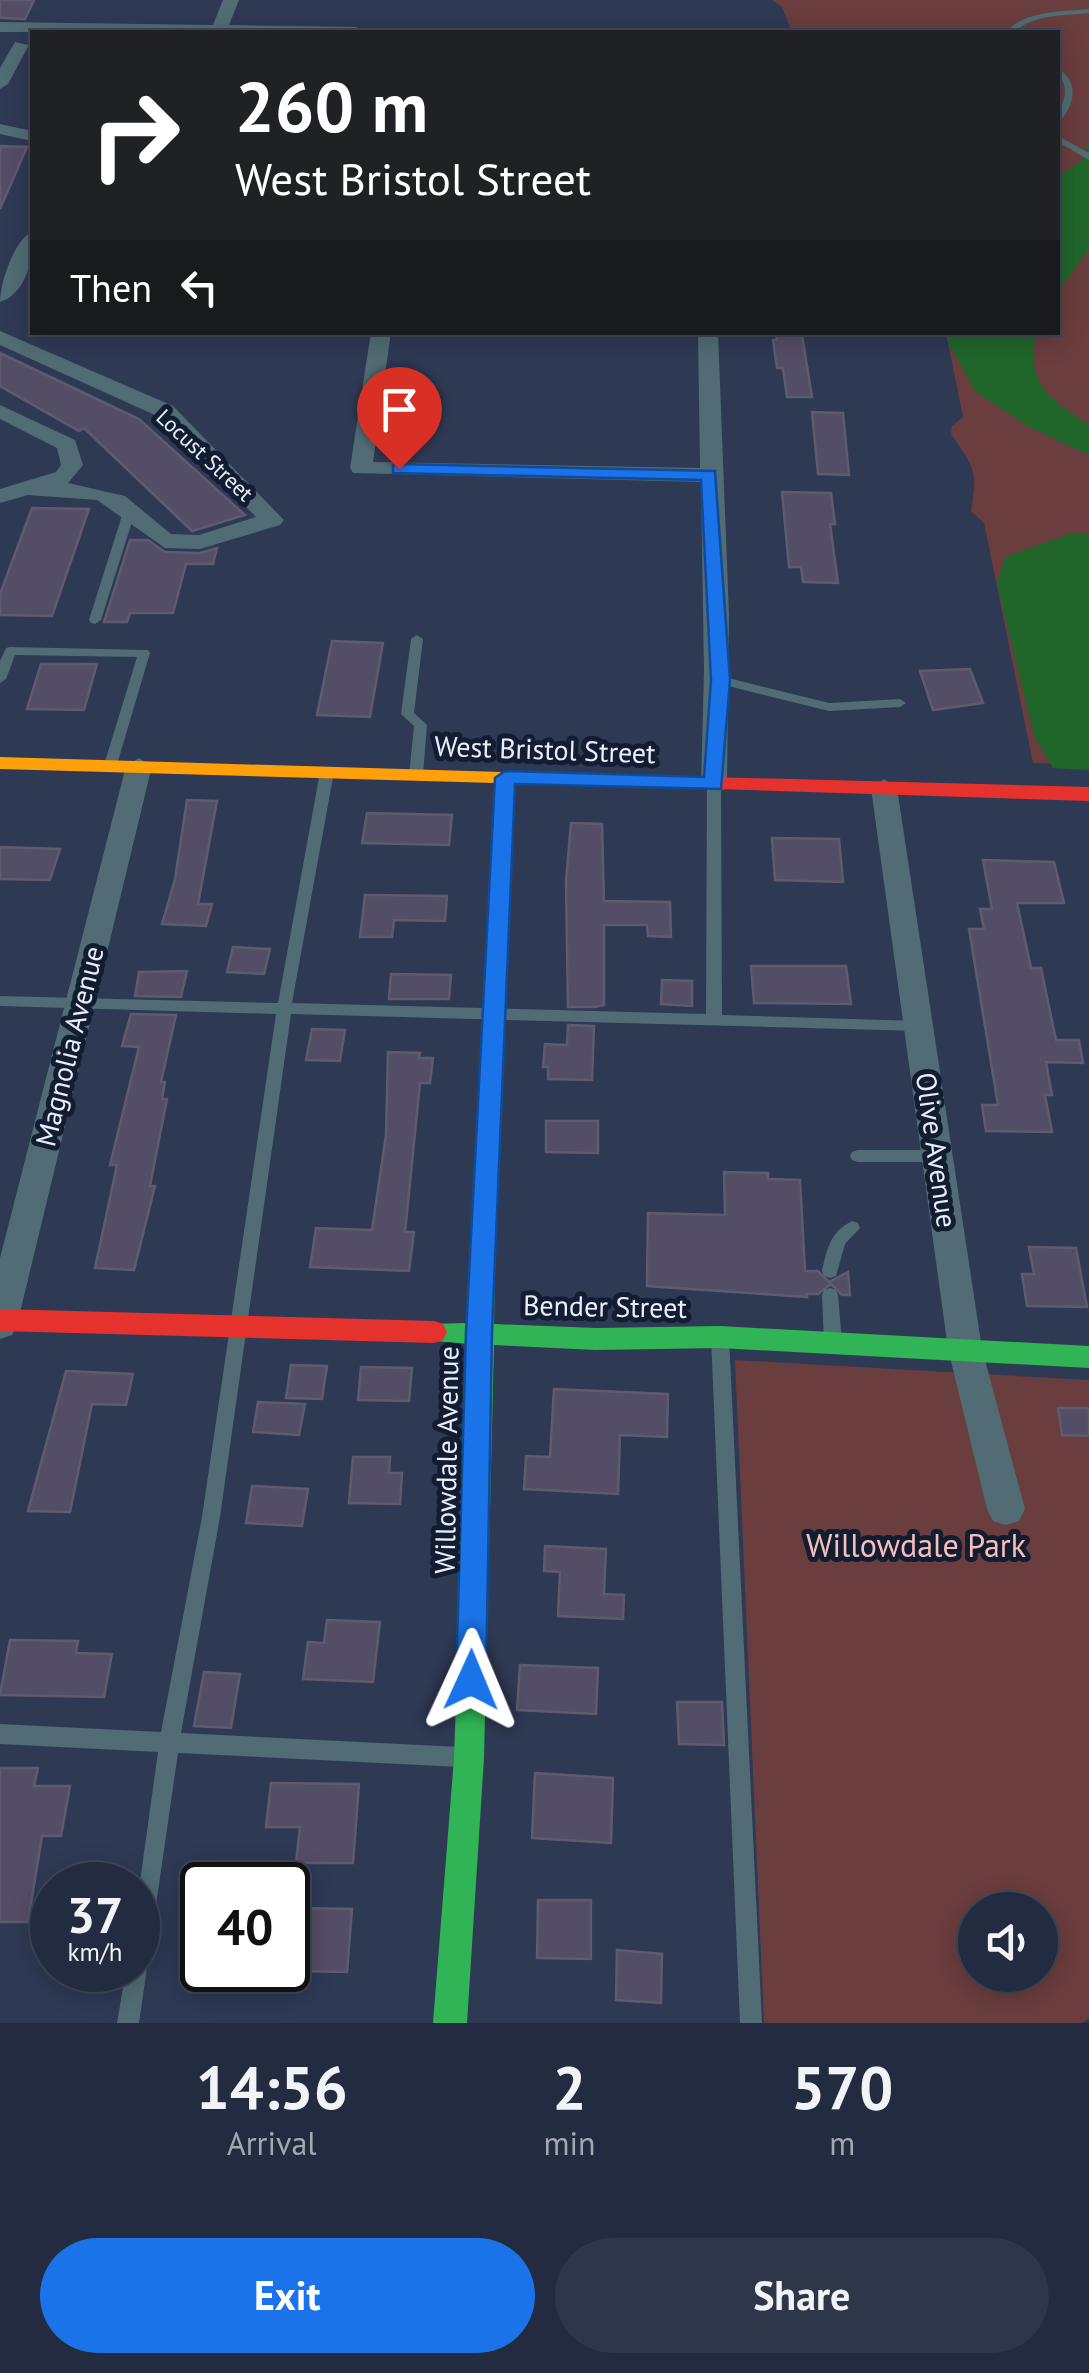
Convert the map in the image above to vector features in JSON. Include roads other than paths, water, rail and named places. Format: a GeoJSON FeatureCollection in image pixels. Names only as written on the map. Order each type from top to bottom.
{"type":"FeatureCollection","features":[{"type":"Feature","properties":{"kind":"street"},"geometry":{"type":"LineString","coordinates":[[219,30],[230,0]]}},
{"type":"Feature","properties":{"kind":"street"},"geometry":{"type":"LineString","coordinates":[[0,27],[164,30]]}},
{"type":"Feature","properties":{"kind":"street"},"geometry":{"type":"LineString","coordinates":[[0,84],[21,45]]}},
{"type":"Feature","properties":{"kind":"street"},"geometry":{"type":"LineString","coordinates":[[0,129],[30,136]]}},
{"type":"Feature","properties":{"kind":"street"},"geometry":{"type":"LineString","coordinates":[[0,296],[18,272],[30,243]]}},
{"type":"Feature","properties":{"kind":"street"},"geometry":{"type":"LineString","coordinates":[[381,335],[360,468],[709,475]]}},
{"type":"Feature","properties":{"kind":"street"},"geometry":{"type":"LineString","coordinates":[[708,335],[709,475],[720,680],[714,784]]}},
{"type":"Feature","properties":{"kind":"street","name":"Locust Street"},"geometry":{"type":"LineString","coordinates":[[0,336],[165,412],[272,520],[200,542],[165,541],[130,506],[107,494],[27,488]]}},
{"type":"Feature","properties":{"kind":"street","name":"Locust Street"},"geometry":{"type":"LineString","coordinates":[[0,411],[67,445],[72,465],[65,477],[0,496]]}},
{"type":"Feature","properties":{"kind":"street","name":"West Bristol Street"},"geometry":{"type":"LineString","coordinates":[[0,763],[1089,794]]}},
{"type":"Feature","properties":{"kind":"street","name":"Magnolia Avenue"},"geometry":{"type":"LineString","coordinates":[[0,1322],[80,1003],[125,766]]}},
{"type":"Feature","properties":{"kind":"street","name":"Willowdale Avenue"},"geometry":{"type":"LineString","coordinates":[[450,2023],[469,1758],[479,1332],[497,1015],[505,778]]}},
{"type":"Feature","properties":{"kind":"street","name":"Olive Avenue"},"geometry":{"type":"LineString","coordinates":[[884,788],[965,1349],[1006,1509]]}},
{"type":"Feature","properties":{"kind":"street","name":"Bender Street"},"geometry":{"type":"LineString","coordinates":[[0,1322],[240,1323],[596,1339],[720,1337],[1089,1357]]}},
{"type":"Feature","properties":{"kind":"lane"},"geometry":{"type":"LineString","coordinates":[[1011,30],[1028,20],[1089,11]]}},
{"type":"Feature","properties":{"kind":"lane"},"geometry":{"type":"LineString","coordinates":[[1060,73],[1068,80],[1070,90],[1060,115]]}},
{"type":"Feature","properties":{"kind":"lane"},"geometry":{"type":"LineString","coordinates":[[1070,90],[1085,86]]}},
{"type":"Feature","properties":{"kind":"lane"},"geometry":{"type":"LineString","coordinates":[[1060,140],[1084,156]]}},
{"type":"Feature","properties":{"kind":"lane"},"geometry":{"type":"LineString","coordinates":[[95,620],[130,506]]}},
{"type":"Feature","properties":{"kind":"lane"},"geometry":{"type":"LineString","coordinates":[[416,775],[421,726],[407,714],[417,639]]}},
{"type":"Feature","properties":{"kind":"lane"},"geometry":{"type":"LineString","coordinates":[[0,678],[10,651],[144,653],[125,766]]}},
{"type":"Feature","properties":{"kind":"lane"},"geometry":{"type":"LineString","coordinates":[[720,680],[829,706],[900,703]]}},
{"type":"Feature","properties":{"kind":"lane"},"geometry":{"type":"LineString","coordinates":[[153,1862],[240,1323],[284,1008],[328,772]]}},
{"type":"Feature","properties":{"kind":"lane"},"geometry":{"type":"LineString","coordinates":[[714,784],[714,1020]]}},
{"type":"Feature","properties":{"kind":"lane"},"geometry":{"type":"LineString","coordinates":[[0,1000],[918,1026]]}},
{"type":"Feature","properties":{"kind":"lane"},"geometry":{"type":"LineString","coordinates":[[858,1156],[938,1156]]}},
{"type":"Feature","properties":{"kind":"lane"},"geometry":{"type":"LineString","coordinates":[[830,1272],[838,1241],[852,1228]]}},
{"type":"Feature","properties":{"kind":"lane"},"geometry":{"type":"LineString","coordinates":[[830,1295],[834,1346]]}},
{"type":"Feature","properties":{"kind":"lane"},"geometry":{"type":"LineString","coordinates":[[720,1337],[751,2023]]}},
{"type":"Feature","properties":{"kind":"lane"},"geometry":{"type":"LineString","coordinates":[[0,1734],[469,1758]]}},
{"type":"Feature","properties":{"kind":"lane"},"geometry":{"type":"LineString","coordinates":[[128,2023],[133,1992]]}},
{"type":"Feature","properties":{"kind":"park label","name":"Willowdale Park"},"geometry":{"type":"Point","coordinates":[916,1545]}}]}
